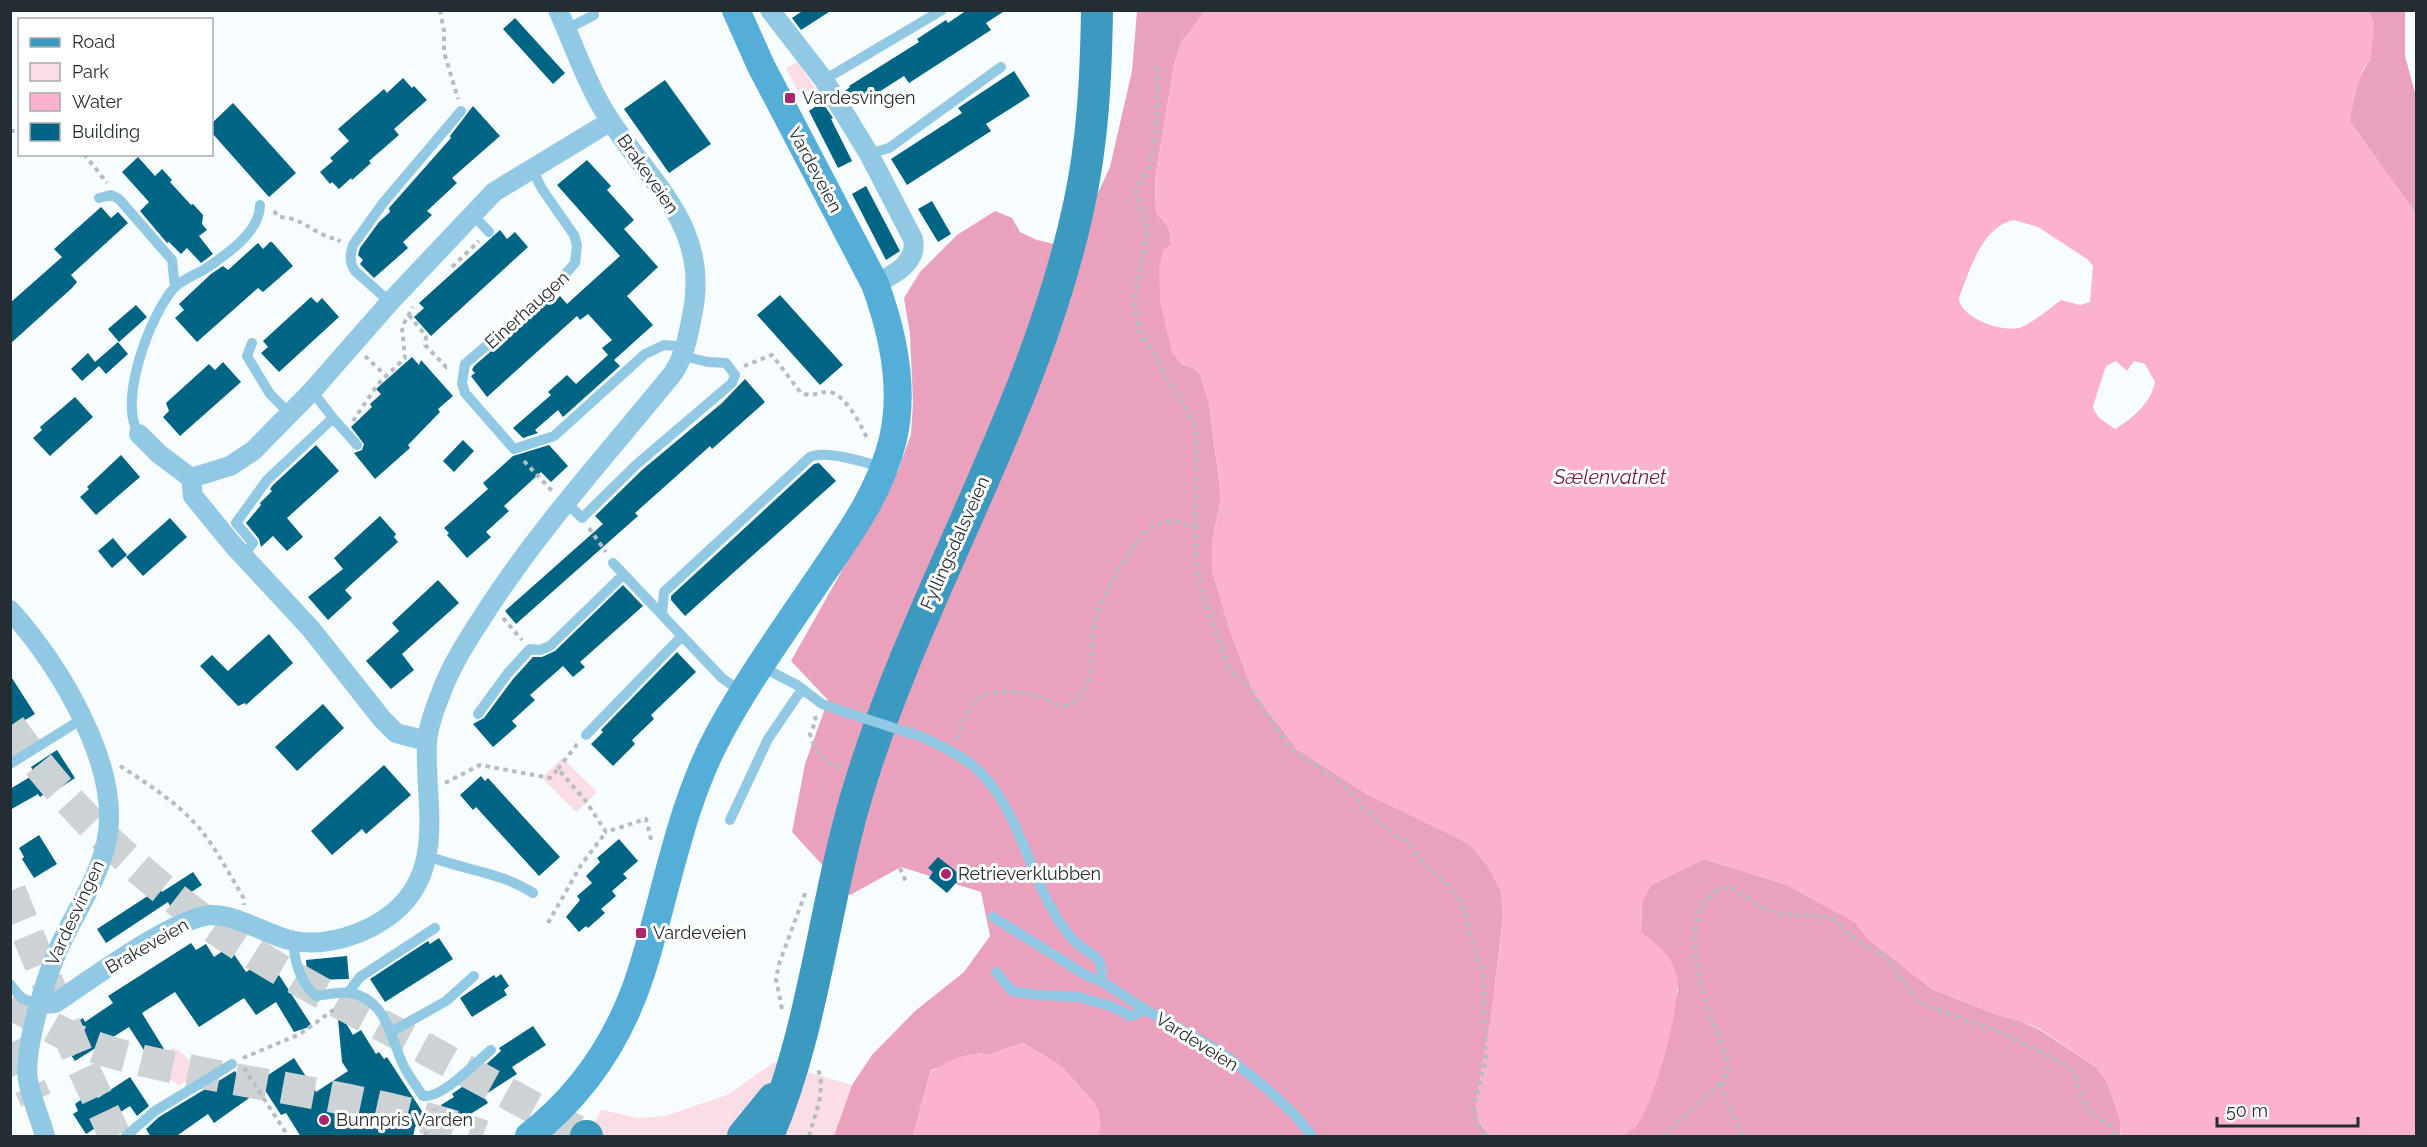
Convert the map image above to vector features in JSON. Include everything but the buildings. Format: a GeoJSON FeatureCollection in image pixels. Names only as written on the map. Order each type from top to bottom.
{"type":"FeatureCollection","features":[{"type":"Feature","properties":{"kind":"main road","name":"Fyllingsdalsveien"},"geometry":{"type":"LineString","coordinates":[[768,1137],[802,1069],[814,984],[840,860],[861,779],[923,616],[964,525],[1036,350],[1069,248],[1080,204],[1094,109],[1097,10]]}},
{"type":"Feature","properties":{"kind":"main road","name":"Vardeveien"},"geometry":{"type":"LineString","coordinates":[[529,1137],[569,1101],[586,1081],[613,1039],[641,973],[685,816],[702,768],[719,733],[743,693],[876,490],[878,466],[895,428],[897,388],[894,349],[888,320],[875,284],[780,104],[746,14]]}},
{"type":"Feature","properties":{"kind":"main road","name":"Fyllingsdalsveien"},"geometry":{"type":"LineString","coordinates":[[743,1137],[802,1069]]}},
{"type":"Feature","properties":{"kind":"street","name":"Brakeveien"},"geometry":{"type":"LineString","coordinates":[[40,1004],[55,1003],[161,935],[190,920],[212,915],[247,923],[294,941],[317,942],[338,939],[370,928],[394,912],[419,877],[428,855],[430,787],[427,741],[441,692],[463,648],[525,555],[674,372],[685,352],[696,288],[690,245],[677,214],[656,180],[598,102],[558,10]]}},
{"type":"Feature","properties":{"kind":"street"},"geometry":{"type":"LineString","coordinates":[[771,10],[824,80],[869,154],[913,239],[915,250],[911,258],[893,275],[875,284]]}},
{"type":"Feature","properties":{"kind":"street"},"geometry":{"type":"LineString","coordinates":[[191,478],[230,466],[253,450],[312,391],[390,302],[494,192],[611,121]]}},
{"type":"Feature","properties":{"kind":"street"},"geometry":{"type":"LineString","coordinates":[[140,434],[159,454],[191,478],[193,496],[238,550],[311,629],[396,733],[427,741]]}},
{"type":"Feature","properties":{"kind":"street","name":"Vardesvingen"},"geometry":{"type":"LineString","coordinates":[[10,610],[39,645],[82,719],[96,751],[107,793],[109,819],[106,842],[89,887],[48,972],[30,1053],[19,1078],[45,1137]]}},
{"type":"Feature","properties":{"kind":"lane"},"geometry":{"type":"LineString","coordinates":[[824,80],[942,10]]}},
{"type":"Feature","properties":{"kind":"lane"},"geometry":{"type":"LineString","coordinates":[[567,29],[594,15]]}},
{"type":"Feature","properties":{"kind":"lane"},"geometry":{"type":"LineString","coordinates":[[869,154],[889,148],[1001,67]]}},
{"type":"Feature","properties":{"kind":"lane"},"geometry":{"type":"LineString","coordinates":[[390,302],[355,271],[351,258],[353,245],[382,203],[461,111]]}},
{"type":"Feature","properties":{"kind":"lane","name":"Einerhaugen"},"geometry":{"type":"LineString","coordinates":[[465,364],[552,289],[575,263],[577,245],[574,235],[542,189],[532,169]]}},
{"type":"Feature","properties":{"kind":"lane"},"geometry":{"type":"LineString","coordinates":[[99,198],[111,195],[119,199],[172,260],[175,286]]}},
{"type":"Feature","properties":{"kind":"lane"},"geometry":{"type":"LineString","coordinates":[[140,434],[134,426],[132,396],[139,360],[159,309],[175,286],[207,267],[243,239],[257,220],[260,205]]}},
{"type":"Feature","properties":{"kind":"lane"},"geometry":{"type":"LineString","coordinates":[[472,214],[489,231]]}},
{"type":"Feature","properties":{"kind":"lane"},"geometry":{"type":"LineString","coordinates":[[252,343],[247,356],[270,394],[290,414]]}},
{"type":"Feature","properties":{"kind":"lane"},"geometry":{"type":"LineString","coordinates":[[465,364],[463,388],[514,449],[554,436],[645,354],[664,345],[708,362],[723,362],[733,371],[735,375],[732,383],[637,464],[582,518],[567,503]]}},
{"type":"Feature","properties":{"kind":"lane"},"geometry":{"type":"LineString","coordinates":[[312,391],[357,445]]}},
{"type":"Feature","properties":{"kind":"lane"},"geometry":{"type":"LineString","coordinates":[[238,550],[253,543],[236,523],[267,480],[333,418]]}},
{"type":"Feature","properties":{"kind":"lane"},"geometry":{"type":"LineString","coordinates":[[662,615],[664,592],[800,464],[816,454],[878,466]]}},
{"type":"Feature","properties":{"kind":"lane"},"geometry":{"type":"LineString","coordinates":[[614,563],[722,678],[743,693]]}},
{"type":"Feature","properties":{"kind":"lane"},"geometry":{"type":"LineString","coordinates":[[478,714],[508,673],[530,649],[540,650],[550,646],[623,575]]}},
{"type":"Feature","properties":{"kind":"lane"},"geometry":{"type":"LineString","coordinates":[[586,735],[682,636]]}},
{"type":"Feature","properties":{"kind":"lane"},"geometry":{"type":"LineString","coordinates":[[760,666],[802,689],[822,704],[906,732],[952,753],[979,770],[995,791],[1013,822],[1058,919],[1071,938],[1099,960],[1103,968],[1101,981]]}},
{"type":"Feature","properties":{"kind":"lane"},"geometry":{"type":"LineString","coordinates":[[730,820],[768,739],[802,689]]}},
{"type":"Feature","properties":{"kind":"lane"},"geometry":{"type":"LineString","coordinates":[[10,764],[52,735],[82,719]]}},
{"type":"Feature","properties":{"kind":"lane"},"geometry":{"type":"LineString","coordinates":[[428,855],[443,863],[516,882],[532,893]]}},
{"type":"Feature","properties":{"kind":"lane","name":"Vardeveien"},"geometry":{"type":"LineString","coordinates":[[993,917],[1089,977],[1101,981],[1146,1010],[1220,1051],[1294,1114],[1312,1137]]}},
{"type":"Feature","properties":{"kind":"lane"},"geometry":{"type":"LineString","coordinates":[[348,993],[360,977],[435,928]]}},
{"type":"Feature","properties":{"kind":"lane"},"geometry":{"type":"LineString","coordinates":[[294,941],[294,952],[309,990],[316,996],[357,994],[374,1004],[391,1032],[400,1059],[410,1078],[423,1096],[432,1096],[452,1083],[491,1050]]}},
{"type":"Feature","properties":{"kind":"lane"},"geometry":{"type":"LineString","coordinates":[[996,972],[1012,991],[1078,997],[1113,1007],[1131,1016],[1146,1010]]}},
{"type":"Feature","properties":{"kind":"lane"},"geometry":{"type":"LineString","coordinates":[[391,1032],[446,1001],[474,976]]}},
{"type":"Feature","properties":{"kind":"lane"},"geometry":{"type":"LineString","coordinates":[[10,984],[28,1003],[40,1004]]}},
{"type":"Feature","properties":{"kind":"lane"},"geometry":{"type":"LineString","coordinates":[[126,1137],[155,1111],[232,1064]]}},
{"type":"Feature","properties":{"kind":"path"},"geometry":{"type":"LineString","coordinates":[[440,10],[444,51],[461,111]]}},
{"type":"Feature","properties":{"kind":"path"},"geometry":{"type":"LineString","coordinates":[[1158,68],[1149,167],[1136,193],[1148,228],[1134,301],[1139,330],[1191,417],[1196,431],[1195,528],[1200,586],[1229,670],[1245,682],[1290,748],[1350,790],[1364,809],[1399,838],[1408,840],[1425,865],[1446,883],[1461,901],[1483,974],[1486,1059],[1473,1110],[1478,1125],[1486,1137]]}},
{"type":"Feature","properties":{"kind":"path"},"geometry":{"type":"LineString","coordinates":[[86,156],[108,185],[111,195]]}},
{"type":"Feature","properties":{"kind":"path"},"geometry":{"type":"LineString","coordinates":[[273,210],[279,217],[290,217],[301,221],[331,239],[338,239],[351,258]]}},
{"type":"Feature","properties":{"kind":"path"},"geometry":{"type":"LineString","coordinates":[[449,270],[489,231]]}},
{"type":"Feature","properties":{"kind":"path"},"geometry":{"type":"LineString","coordinates":[[343,429],[357,416],[378,384],[405,358],[402,327],[417,300]]}},
{"type":"Feature","properties":{"kind":"path"},"geometry":{"type":"LineString","coordinates":[[409,315],[426,336],[425,345],[446,367],[465,364]]}},
{"type":"Feature","properties":{"kind":"path"},"geometry":{"type":"LineString","coordinates":[[354,345],[386,376]]}},
{"type":"Feature","properties":{"kind":"path"},"geometry":{"type":"LineString","coordinates":[[733,371],[772,355],[801,393],[816,396],[827,392],[837,394],[862,425],[878,466]]}},
{"type":"Feature","properties":{"kind":"path"},"geometry":{"type":"LineString","coordinates":[[514,449],[560,500],[567,503]]}},
{"type":"Feature","properties":{"kind":"path"},"geometry":{"type":"LineString","coordinates":[[582,518],[614,563]]}},
{"type":"Feature","properties":{"kind":"path"},"geometry":{"type":"LineString","coordinates":[[952,753],[970,706],[980,696],[992,692],[1020,693],[1041,697],[1061,706],[1069,706],[1076,701],[1090,679],[1094,623],[1121,563],[1148,530],[1159,523],[1174,520],[1195,528]]}},
{"type":"Feature","properties":{"kind":"path"},"geometry":{"type":"LineString","coordinates":[[491,605],[530,649]]}},
{"type":"Feature","properties":{"kind":"path"},"geometry":{"type":"LineString","coordinates":[[802,689],[816,721],[810,735],[817,753],[824,760],[841,768]]}},
{"type":"Feature","properties":{"kind":"path"},"geometry":{"type":"LineString","coordinates":[[430,787],[440,786],[480,765],[550,778],[586,735]]}},
{"type":"Feature","properties":{"kind":"path"},"geometry":{"type":"LineString","coordinates":[[96,751],[152,786],[191,819],[218,853],[243,897],[247,923]]}},
{"type":"Feature","properties":{"kind":"path"},"geometry":{"type":"LineString","coordinates":[[558,769],[585,800],[606,831]]}},
{"type":"Feature","properties":{"kind":"path"},"geometry":{"type":"LineString","coordinates":[[548,923],[581,865],[606,831],[646,819],[657,861],[672,862]]}},
{"type":"Feature","properties":{"kind":"path"},"geometry":{"type":"LineString","coordinates":[[900,868],[907,884]]}},
{"type":"Feature","properties":{"kind":"path"},"geometry":{"type":"LineString","coordinates":[[1665,1137],[1683,1117],[1722,1082],[1728,1072],[1728,1061],[1703,994],[1697,966],[1695,935],[1700,908],[1708,896],[1730,886],[1761,907],[1782,914],[1823,916],[1834,920],[1857,941],[1884,955],[1919,1003],[1997,1031],[2062,1062],[2074,1072],[2082,1099],[2089,1112],[2111,1126],[2116,1137]]}},
{"type":"Feature","properties":{"kind":"path"},"geometry":{"type":"LineString","coordinates":[[288,1137],[239,1060],[300,1034],[333,1012],[348,993]]}},
{"type":"Feature","properties":{"kind":"path"},"geometry":{"type":"LineString","coordinates":[[802,1069],[822,1081],[809,1137]]}},
{"type":"Feature","properties":{"kind":"path"},"geometry":{"type":"LineString","coordinates":[[1722,1082],[1726,1101],[1743,1137]]}},
{"type":"Feature","properties":{"kind":"path"},"geometry":{"type":"LineString","coordinates":[[425,1137],[435,1105],[432,1096]]}},
{"type":"Feature","properties":{"kind":"green space"},"geometry":{"type":"Polygon","coordinates":[[[798,62],[815,88],[800,96],[786,68],[798,62]]]}},
{"type":"Feature","properties":{"kind":"green space"},"geometry":{"type":"Polygon","coordinates":[[[562,758],[597,792],[576,812],[542,778],[562,758]]]}},
{"type":"Feature","properties":{"kind":"green space"},"geometry":{"type":"Polygon","coordinates":[[[173,1048],[180,1051],[200,1071],[179,1086],[171,1080],[156,1058],[173,1048]]]}},
{"type":"Feature","properties":{"kind":"green space"},"geometry":{"type":"Polygon","coordinates":[[[774,1062],[852,1085],[834,1136],[587,1136],[601,1110],[639,1118],[665,1116],[727,1095],[774,1062]]]}},
{"type":"Feature","properties":{"kind":"shaded area"},"geometry":{"type":"Polygon","coordinates":[[[1137,11],[1205,11],[1181,43],[1174,65],[1155,179],[1156,212],[1169,228],[1181,364],[1193,368],[1200,374],[1209,403],[1221,497],[1212,543],[1212,570],[1230,630],[1253,692],[1297,749],[1367,794],[1471,846],[1488,866],[1501,891],[1503,917],[1491,1018],[1476,1101],[1478,1121],[1490,1136],[1097,1136],[1100,1129],[1099,1113],[1094,1103],[1062,1067],[1023,1043],[988,1055],[980,1053],[931,1070],[913,1136],[834,1136],[852,1085],[872,1055],[915,1011],[964,972],[990,936],[981,892],[901,867],[850,895],[792,832],[805,764],[828,700],[791,661],[898,471],[911,434],[913,402],[910,334],[904,298],[920,272],[957,235],[995,211],[1012,218],[1020,232],[1037,240],[1059,245],[1079,234],[1110,167],[1132,71],[1137,11]]]}},
{"type":"Feature","properties":{"kind":"shaded area"},"geometry":{"type":"Polygon","coordinates":[[[2369,11],[2405,11],[2405,56],[2416,96],[2416,214],[2350,122],[2359,81],[2371,59],[2369,11]]]}},
{"type":"Feature","properties":{"kind":"shaded area"},"geometry":{"type":"Polygon","coordinates":[[[1704,859],[1787,885],[1855,922],[1867,938],[1932,989],[2040,1030],[2096,1067],[2107,1082],[2121,1122],[2120,1136],[1622,1136],[1637,1125],[1678,991],[1675,973],[1667,957],[1641,933],[1642,901],[1651,885],[1704,859]]]}},
{"type":"Feature","properties":{"kind":"water","name":"Sælenvatnet"},"geometry":{"type":"Polygon","coordinates":[[[1205,10],[2369,11],[2374,24],[2371,59],[2363,69],[2354,94],[2350,122],[2416,214],[2416,1136],[2120,1136],[2121,1122],[2107,1082],[2096,1067],[2040,1029],[1932,989],[1867,938],[1855,922],[1787,885],[1704,859],[1651,885],[1642,901],[1641,933],[1669,957],[1677,978],[1677,991],[1665,1054],[1651,1097],[1637,1125],[1622,1136],[1490,1136],[1478,1121],[1476,1101],[1491,1018],[1503,917],[1501,891],[1488,866],[1471,846],[1367,794],[1297,749],[1253,692],[1230,630],[1212,570],[1212,543],[1221,497],[1209,403],[1200,374],[1193,368],[1181,364],[1172,352],[1160,302],[1159,268],[1163,250],[1171,244],[1169,228],[1156,212],[1155,179],[1174,65],[1181,43],[1205,10]],[[2014,220],[1993,231],[1972,263],[1959,298],[1966,312],[1984,323],[2014,329],[2032,321],[2061,300],[2080,305],[2090,302],[2093,266],[2087,259],[2038,227],[2014,220]],[[2116,361],[2106,366],[2093,406],[2099,417],[2115,429],[2140,409],[2150,397],[2155,382],[2145,364],[2134,361],[2127,371],[2116,361]]]}},
{"type":"Feature","properties":{"kind":"water"},"geometry":{"type":"Polygon","coordinates":[[[1023,1043],[1062,1067],[1094,1103],[1099,1113],[1100,1129],[1097,1136],[913,1136],[931,1071],[958,1057],[980,1053],[988,1055],[1023,1043]]]}},
{"type":"Feature","properties":{"kind":"tunnel"},"geometry":{"type":"LineString","coordinates":[[10,726],[54,783],[103,836],[156,884],[213,927],[304,983],[586,1136]]}},
{"type":"Feature","properties":{"kind":"tunnel"},"geometry":{"type":"LineString","coordinates":[[10,891],[79,1059],[115,1136]]}},
{"type":"Feature","properties":{"kind":"tunnel"},"geometry":{"type":"LineString","coordinates":[[10,1003],[70,1037],[129,1057],[360,1102],[422,1117],[483,1136]]}},
{"type":"Feature","properties":{"kind":"tunnel"},"geometry":{"type":"LineString","coordinates":[[10,1043],[36,1100]]}},
{"type":"Feature","properties":{"kind":"place","name":"Vardesvingen"},"geometry":{"type":"Point","coordinates":[790,98]}},
{"type":"Feature","properties":{"kind":"place","name":"Retrieverklubben"},"geometry":{"type":"Point","coordinates":[946,874]}},
{"type":"Feature","properties":{"kind":"place","name":"Vardeveien"},"geometry":{"type":"Point","coordinates":[641,933]}},
{"type":"Feature","properties":{"kind":"place","name":"Bunnpris Varden"},"geometry":{"type":"Point","coordinates":[324,1120]}}]}
